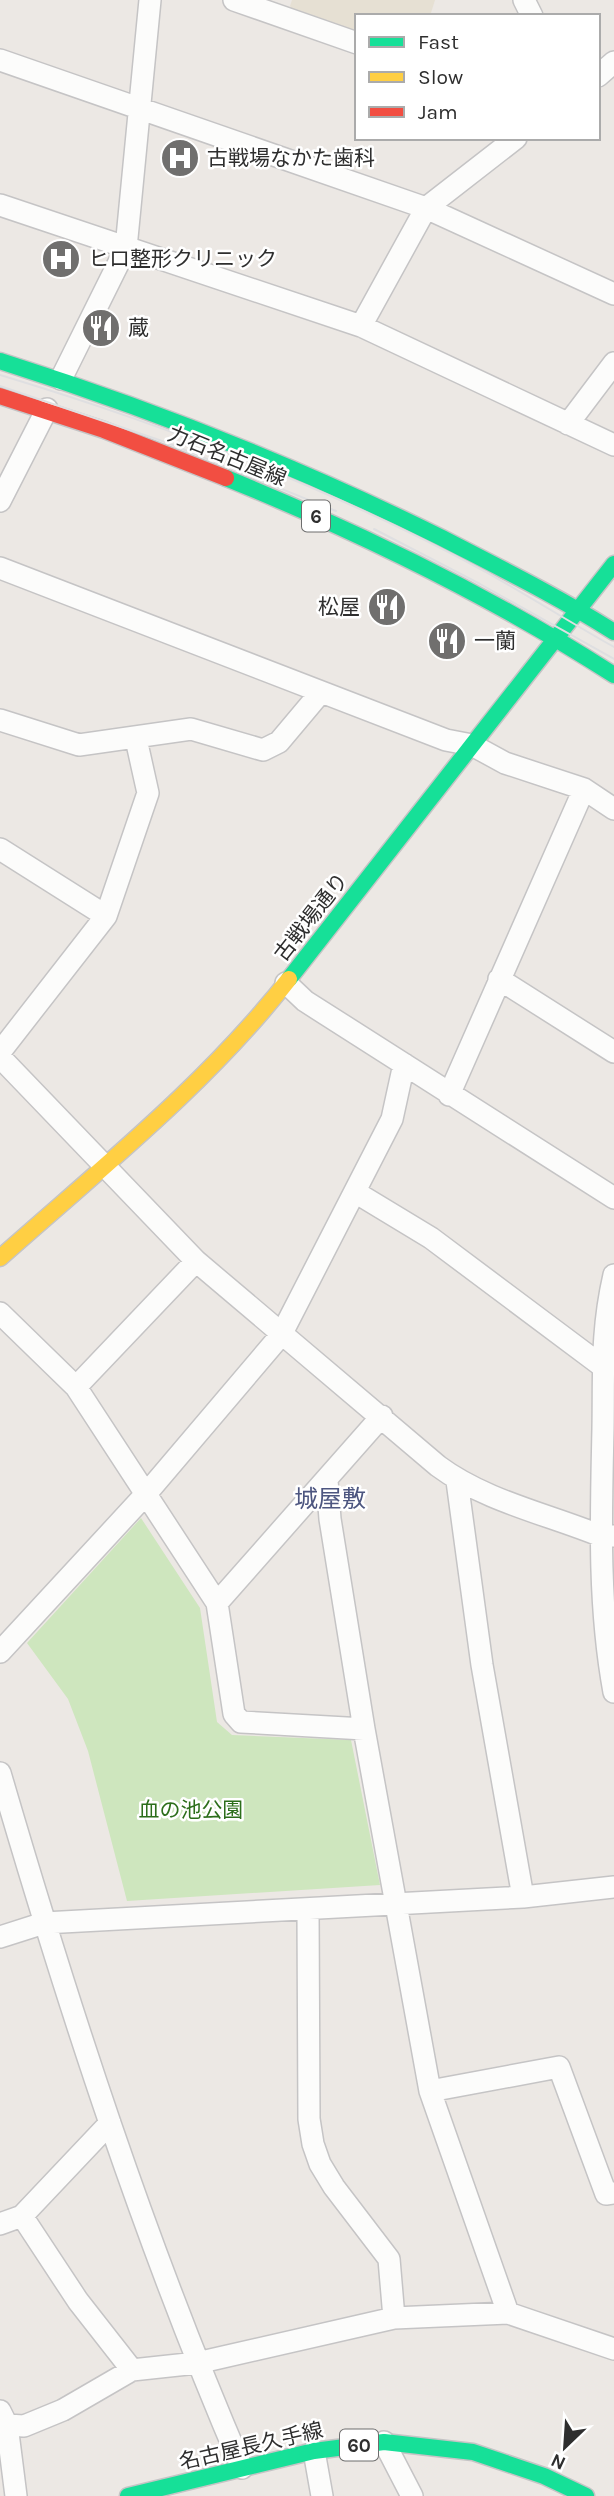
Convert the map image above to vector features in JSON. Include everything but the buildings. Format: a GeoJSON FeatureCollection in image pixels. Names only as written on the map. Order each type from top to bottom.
{"type":"FeatureCollection","features":[{"type":"Feature","properties":{"kind":"main road","name":"力石名古屋線"},"geometry":{"type":"LineString","coordinates":[[0,361],[61,379],[225,439],[366,499],[579,609],[614,632]]}},
{"type":"Feature","properties":{"kind":"main road","name":"力石名古屋線"},"geometry":{"type":"LineString","coordinates":[[0,396],[47,410],[240,483],[356,533],[430,569],[614,675]]}},
{"type":"Feature","properties":{"kind":"main road","name":"古戦場通り"},"geometry":{"type":"LineString","coordinates":[[0,1258],[178,1100],[230,1048],[286,983],[614,564]]}},
{"type":"Feature","properties":{"kind":"main road","name":"名古屋長久手線"},"geometry":{"type":"LineString","coordinates":[[128,2496],[314,2451],[384,2442],[473,2452],[544,2476],[586,2496]]}},
{"type":"Feature","properties":{"kind":"street"},"geometry":{"type":"LineString","coordinates":[[61,379],[126,248],[150,0]]}},
{"type":"Feature","properties":{"kind":"street"},"geometry":{"type":"LineString","coordinates":[[234,0],[280,7],[355,42]]}},
{"type":"Feature","properties":{"kind":"street"},"geometry":{"type":"LineString","coordinates":[[0,60],[426,208],[614,293]]}},
{"type":"Feature","properties":{"kind":"street"},"geometry":{"type":"LineString","coordinates":[[600,74],[614,62]]}},
{"type":"Feature","properties":{"kind":"street"},"geometry":{"type":"LineString","coordinates":[[361,326],[426,208],[491,145],[509,140]]}},
{"type":"Feature","properties":{"kind":"street"},"geometry":{"type":"LineString","coordinates":[[0,205],[361,326],[614,445]]}},
{"type":"Feature","properties":{"kind":"street"},"geometry":{"type":"LineString","coordinates":[[568,424],[614,363]]}},
{"type":"Feature","properties":{"kind":"street"},"geometry":{"type":"LineString","coordinates":[[0,500],[47,410]]}},
{"type":"Feature","properties":{"kind":"street"},"geometry":{"type":"LineString","coordinates":[[0,568],[446,740],[472,745],[505,762],[584,789],[614,809]]}},
{"type":"Feature","properties":{"kind":"street"},"geometry":{"type":"LineString","coordinates":[[0,720],[79,746],[191,729],[263,750],[273,748],[321,692]]}},
{"type":"Feature","properties":{"kind":"street"},"geometry":{"type":"LineString","coordinates":[[136,739],[148,793],[106,916],[0,1054],[196,1261],[457,1481],[607,1536]]}},
{"type":"Feature","properties":{"kind":"street"},"geometry":{"type":"LineString","coordinates":[[449,1094],[584,789]]}},
{"type":"Feature","properties":{"kind":"street"},"geometry":{"type":"LineString","coordinates":[[0,849],[106,916]]}},
{"type":"Feature","properties":{"kind":"street"},"geometry":{"type":"LineString","coordinates":[[499,979],[614,1052]]}},
{"type":"Feature","properties":{"kind":"street"},"geometry":{"type":"LineString","coordinates":[[286,983],[305,1001],[614,1198]]}},
{"type":"Feature","properties":{"kind":"street"},"geometry":{"type":"LineString","coordinates":[[0,1652],[146,1494],[281,1335],[392,1119],[404,1064]]}},
{"type":"Feature","properties":{"kind":"street"},"geometry":{"type":"LineString","coordinates":[[355,1192],[431,1238],[602,1366]]}},
{"type":"Feature","properties":{"kind":"street"},"geometry":{"type":"LineString","coordinates":[[76,1387],[196,1261]]}},
{"type":"Feature","properties":{"kind":"street"},"geometry":{"type":"LineString","coordinates":[[614,1275],[604,1319],[602,1366],[607,1536],[605,1641],[614,1692]]}},
{"type":"Feature","properties":{"kind":"street"},"geometry":{"type":"LineString","coordinates":[[0,1313],[76,1387],[217,1603],[234,1714],[242,1722],[364,1729]]}},
{"type":"Feature","properties":{"kind":"street"},"geometry":{"type":"LineString","coordinates":[[217,1603],[382,1416]]}},
{"type":"Feature","properties":{"kind":"street"},"geometry":{"type":"LineString","coordinates":[[327,1480],[330,1519],[364,1729],[430,2091],[508,2313]]}},
{"type":"Feature","properties":{"kind":"street"},"geometry":{"type":"LineString","coordinates":[[457,1481],[482,1665],[523,1897]]}},
{"type":"Feature","properties":{"kind":"street"},"geometry":{"type":"LineString","coordinates":[[0,1773],[44,1923],[110,2123],[197,2363],[242,2469]]}},
{"type":"Feature","properties":{"kind":"street"},"geometry":{"type":"LineString","coordinates":[[0,1937],[44,1923],[523,1897],[614,1887]]}},
{"type":"Feature","properties":{"kind":"street"},"geometry":{"type":"LineString","coordinates":[[308,1909],[309,2119],[313,2144],[334,2187],[389,2259],[394,2318]]}},
{"type":"Feature","properties":{"kind":"street"},"geometry":{"type":"LineString","coordinates":[[430,2091],[559,2067],[606,2194],[614,2193]]}},
{"type":"Feature","properties":{"kind":"street"},"geometry":{"type":"LineString","coordinates":[[0,2224],[22,2216],[110,2123]]}},
{"type":"Feature","properties":{"kind":"street"},"geometry":{"type":"LineString","coordinates":[[22,2216],[78,2301],[132,2370]]}},
{"type":"Feature","properties":{"kind":"street"},"geometry":{"type":"LineString","coordinates":[[4,2418],[24,2426],[63,2410],[132,2370],[197,2363],[394,2318],[508,2313],[614,2349]]}},
{"type":"Feature","properties":{"kind":"street"},"geometry":{"type":"LineString","coordinates":[[4,2418],[16,2496]]}},
{"type":"Feature","properties":{"kind":"street"},"geometry":{"type":"LineString","coordinates":[[384,2442],[412,2496]]}},
{"type":"Feature","properties":{"kind":"street"},"geometry":{"type":"LineString","coordinates":[[314,2451],[322,2496]]}},
{"type":"Feature","properties":{"kind":"shaded area"},"geometry":{"type":"Polygon","coordinates":[[[292,0],[435,0],[431,14],[355,14],[355,33],[295,13],[290,6],[292,0]]]}},
{"type":"Feature","properties":{"kind":"green space","name":"血の池公園"},"geometry":{"type":"Polygon","coordinates":[[[141,1518],[200,1608],[217,1722],[232,1735],[351,1740],[380,1885],[127,1901],[88,1751],[68,1699],[27,1643],[141,1518]]]}},
{"type":"Feature","properties":{"kind":"tram line"},"geometry":{"type":"LineString","coordinates":[[0,375],[186,437],[309,486],[486,572],[614,647]]}},
{"type":"Feature","properties":{"kind":"tram line"},"geometry":{"type":"LineString","coordinates":[[0,386],[165,442],[336,511]]}},
{"type":"Feature","properties":{"kind":"tram line"},"geometry":{"type":"LineString","coordinates":[[374,529],[480,584],[614,659]]}},
{"type":"Feature","properties":{"kind":"traffic: fast"},"geometry":{"type":"LineString","coordinates":[[0,361],[169,419],[334,487],[442,538],[614,632]]}},
{"type":"Feature","properties":{"kind":"traffic: fast"},"geometry":{"type":"LineString","coordinates":[[226,478],[376,544],[473,592],[614,675]]}},
{"type":"Feature","properties":{"kind":"traffic: fast"},"geometry":{"type":"LineString","coordinates":[[289,979],[614,564]]}},
{"type":"Feature","properties":{"kind":"traffic: fast"},"geometry":{"type":"LineString","coordinates":[[128,2496],[314,2451],[384,2442],[473,2452],[544,2476],[586,2496]]}},
{"type":"Feature","properties":{"kind":"traffic: slow"},"geometry":{"type":"LineString","coordinates":[[0,1258],[151,1125],[223,1055],[289,979]]}},
{"type":"Feature","properties":{"kind":"traffic: jam"},"geometry":{"type":"LineString","coordinates":[[0,396],[104,430],[226,478]]}},
{"type":"Feature","properties":{"kind":"place","name":"古戦場なかた歯科"},"geometry":{"type":"Point","coordinates":[180,158]}},
{"type":"Feature","properties":{"kind":"place","name":"ヒロ整形クリニック"},"geometry":{"type":"Point","coordinates":[61,259]}},
{"type":"Feature","properties":{"kind":"place","name":"蔵"},"geometry":{"type":"Point","coordinates":[101,328]}},
{"type":"Feature","properties":{"kind":"place","name":"松屋"},"geometry":{"type":"Point","coordinates":[387,607]}},
{"type":"Feature","properties":{"kind":"place","name":"一蘭"},"geometry":{"type":"Point","coordinates":[447,641]}},
{"type":"Feature","properties":{"kind":"district","name":"城屋敷"},"geometry":{"type":"Point","coordinates":[330,1499]}}]}
